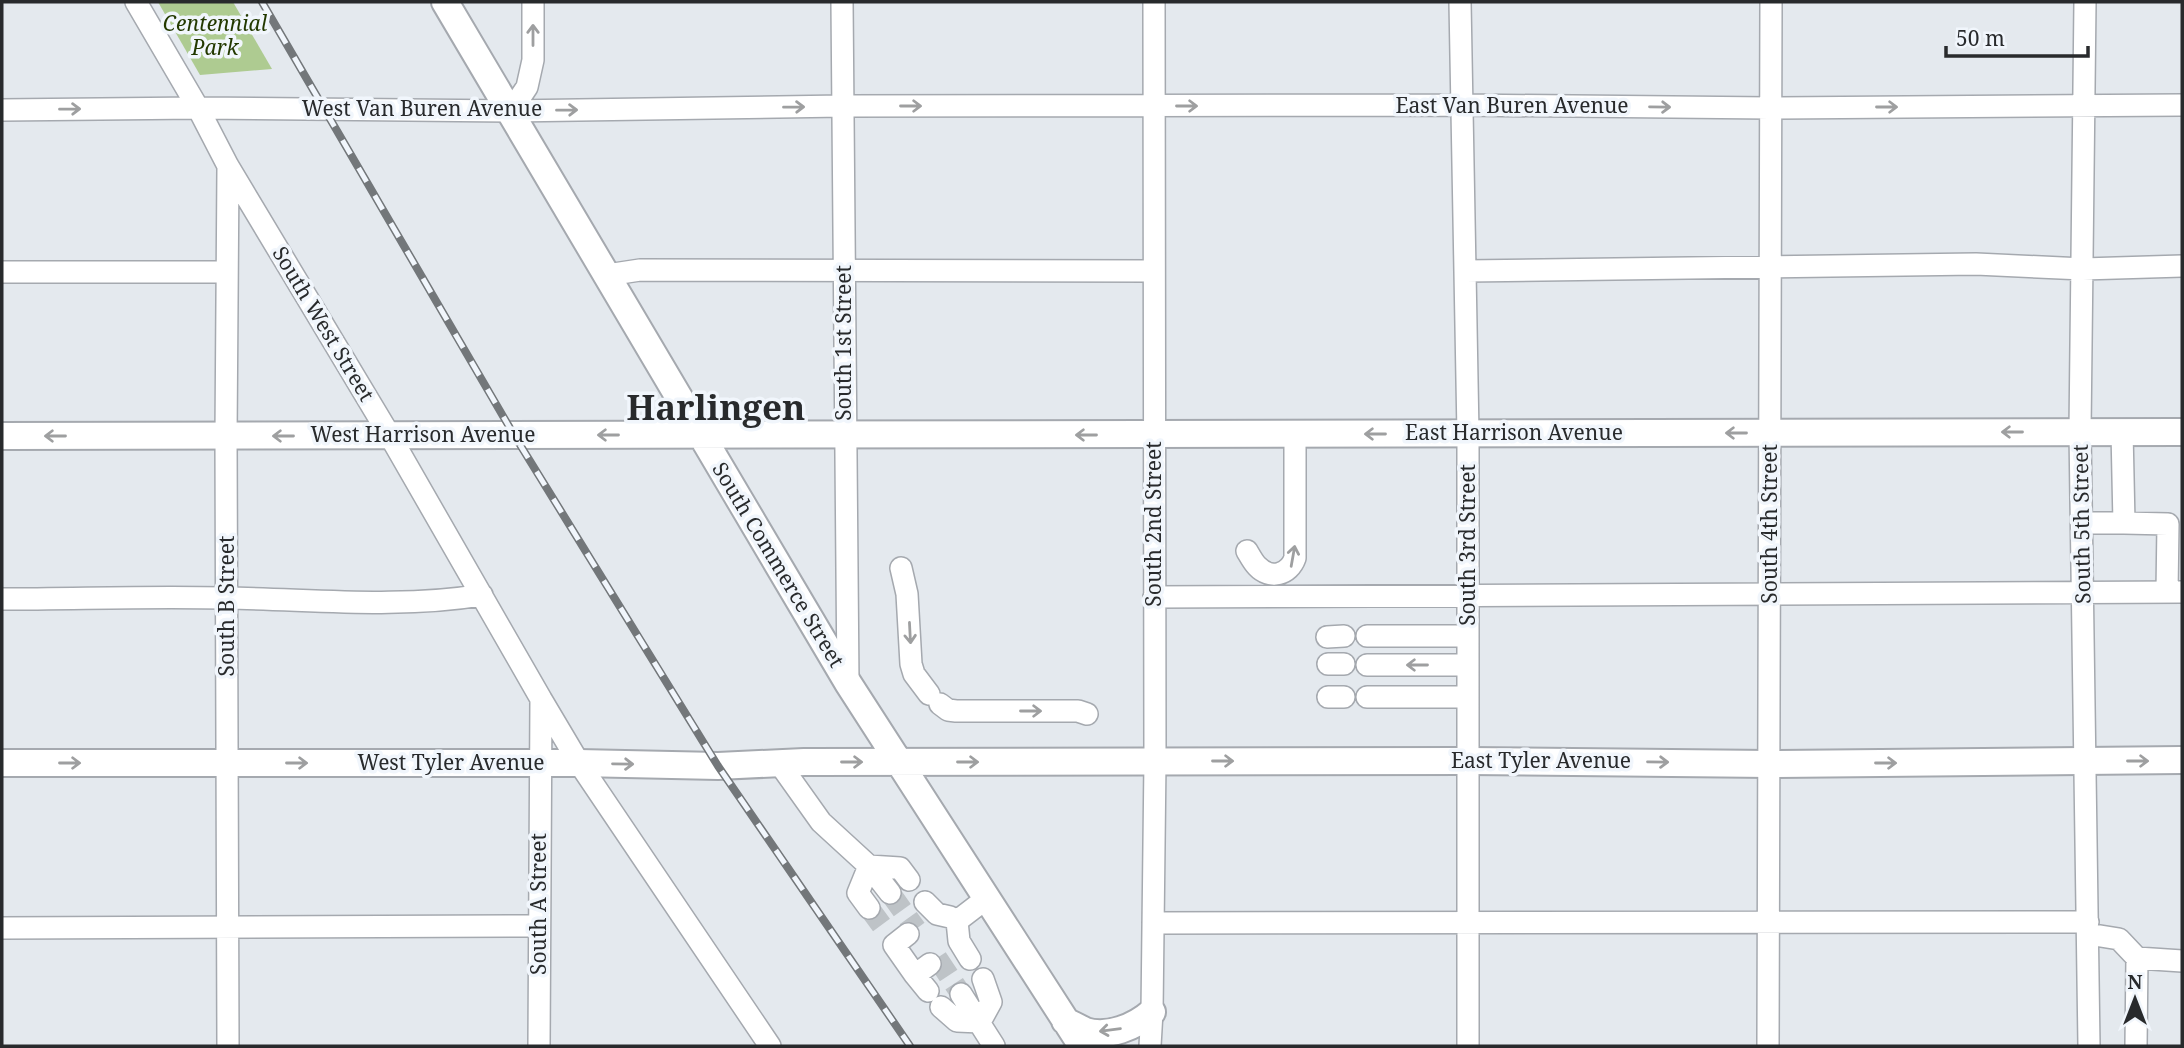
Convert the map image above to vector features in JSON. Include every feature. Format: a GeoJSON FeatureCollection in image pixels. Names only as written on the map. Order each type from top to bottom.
{"type":"FeatureCollection","features":[{"type":"Feature","properties":{"kind":"main road","name":"South Commerce Street"},"geometry":{"type":"LineString","coordinates":[[445,2],[848,683],[1082,1046]]}},
{"type":"Feature","properties":{"kind":"main road","name":"East Harrison Avenue"},"geometry":{"type":"LineString","coordinates":[[845,435],[2182,432]]}},
{"type":"Feature","properties":{"kind":"main road","name":"West Harrison Avenue"},"geometry":{"type":"LineString","coordinates":[[2,436],[845,435]]}},
{"type":"Feature","properties":{"kind":"main road","name":"East Tyler Avenue"},"geometry":{"type":"LineString","coordinates":[[899,762],[1468,761],[1770,764],[2182,760]]}},
{"type":"Feature","properties":{"kind":"main road","name":"West Tyler Avenue"},"geometry":{"type":"LineString","coordinates":[[2,763],[718,765],[899,762]]}},
{"type":"Feature","properties":{"kind":"main road"},"geometry":{"type":"LineString","coordinates":[[1065,1021],[1088,1032],[1111,1032],[1138,1025],[1152,1012]]}},
{"type":"Feature","properties":{"kind":"street","name":"South West Street"},"geometry":{"type":"LineString","coordinates":[[136,2],[198,108],[228,166],[390,436],[579,763]]}},
{"type":"Feature","properties":{"kind":"street"},"geometry":{"type":"LineString","coordinates":[[511,111],[527,87],[533,60],[533,2]]}},
{"type":"Feature","properties":{"kind":"street","name":"South 1st Street"},"geometry":{"type":"LineString","coordinates":[[842,2],[848,683]]}},
{"type":"Feature","properties":{"kind":"street","name":"South 2nd Street"},"geometry":{"type":"LineString","coordinates":[[1150,1046],[1154,761],[1154,2]]}},
{"type":"Feature","properties":{"kind":"street","name":"South 3rd Street"},"geometry":{"type":"LineString","coordinates":[[1460,2],[1468,434],[1468,1046]]}},
{"type":"Feature","properties":{"kind":"street","name":"South 4th Street"},"geometry":{"type":"LineString","coordinates":[[1768,1046],[1771,2]]}},
{"type":"Feature","properties":{"kind":"street","name":"South 5th Street"},"geometry":{"type":"LineString","coordinates":[[2085,2],[2080,431],[2089,1046]]}},
{"type":"Feature","properties":{"kind":"street","name":"East Van Buren Avenue"},"geometry":{"type":"LineString","coordinates":[[843,106],[1461,105],[1770,108],[2182,105]]}},
{"type":"Feature","properties":{"kind":"street","name":"West Van Buren Avenue"},"geometry":{"type":"LineString","coordinates":[[2,110],[198,108],[511,111],[843,106]]}},
{"type":"Feature","properties":{"kind":"street","name":"South B Street"},"geometry":{"type":"LineString","coordinates":[[228,166],[228,1046]]}},
{"type":"Feature","properties":{"kind":"street"},"geometry":{"type":"LineString","coordinates":[[1466,271],[1999,264],[2053,269],[2182,266]]}},
{"type":"Feature","properties":{"kind":"street"},"geometry":{"type":"LineString","coordinates":[[607,275],[640,270],[1154,271]]}},
{"type":"Feature","properties":{"kind":"street"},"geometry":{"type":"LineString","coordinates":[[2,272],[227,272]]}},
{"type":"Feature","properties":{"kind":"street"},"geometry":{"type":"LineString","coordinates":[[2122,431],[2124,523]]}},
{"type":"Feature","properties":{"kind":"street"},"geometry":{"type":"LineString","coordinates":[[1247,551],[1258,568],[1266,573],[1282,573],[1292,567],[1295,546],[1295,434]]}},
{"type":"Feature","properties":{"kind":"street"},"geometry":{"type":"LineString","coordinates":[[1154,597],[2175,592],[2168,524],[2082,523]]}},
{"type":"Feature","properties":{"kind":"street"},"geometry":{"type":"LineString","coordinates":[[901,568],[907,594],[911,664],[914,674],[948,710],[1078,711],[1087,714]]}},
{"type":"Feature","properties":{"kind":"street"},"geometry":{"type":"LineString","coordinates":[[2,599],[227,597],[383,603],[444,601],[482,595]]}},
{"type":"Feature","properties":{"kind":"street"},"geometry":{"type":"LineString","coordinates":[[1367,636],[1468,636]]}},
{"type":"Feature","properties":{"kind":"street"},"geometry":{"type":"LineString","coordinates":[[1367,665],[1468,665]]}},
{"type":"Feature","properties":{"kind":"street"},"geometry":{"type":"LineString","coordinates":[[1367,697],[1468,697]]}},
{"type":"Feature","properties":{"kind":"street"},"geometry":{"type":"LineString","coordinates":[[540,763],[541,699]]}},
{"type":"Feature","properties":{"kind":"street","name":"South A Street"},"geometry":{"type":"LineString","coordinates":[[540,763],[540,1046]]}},
{"type":"Feature","properties":{"kind":"street"},"geometry":{"type":"LineString","coordinates":[[579,763],[770,1046]]}},
{"type":"Feature","properties":{"kind":"street"},"geometry":{"type":"LineString","coordinates":[[779,763],[821,822],[869,866],[890,893]]}},
{"type":"Feature","properties":{"kind":"street"},"geometry":{"type":"LineString","coordinates":[[869,866],[901,867],[909,880]]}},
{"type":"Feature","properties":{"kind":"street"},"geometry":{"type":"LineString","coordinates":[[869,866],[858,894],[869,908]]}},
{"type":"Feature","properties":{"kind":"street"},"geometry":{"type":"LineString","coordinates":[[980,1022],[957,1021],[935,999],[928,938],[987,898]]}},
{"type":"Feature","properties":{"kind":"street"},"geometry":{"type":"LineString","coordinates":[[1153,923],[1769,922],[2088,928],[2119,939],[2137,958],[2182,961]]}},
{"type":"Feature","properties":{"kind":"street"},"geometry":{"type":"LineString","coordinates":[[2,929],[540,926]]}},
{"type":"Feature","properties":{"kind":"street"},"geometry":{"type":"LineString","coordinates":[[2136,1046],[2137,958]]}},
{"type":"Feature","properties":{"kind":"street"},"geometry":{"type":"LineString","coordinates":[[980,1022],[991,1002],[983,979]]}},
{"type":"Feature","properties":{"kind":"street"},"geometry":{"type":"LineString","coordinates":[[961,994],[994,1046]]}},
{"type":"Feature","properties":{"kind":"green space","name":"Centennial Park"},"geometry":{"type":"Polygon","coordinates":[[[158,2],[233,2],[272,69],[200,75],[158,2]]]}},
{"type":"Feature","properties":{"kind":"tunnel"},"geometry":{"type":"LineString","coordinates":[[890,893],[916,929]]}},
{"type":"Feature","properties":{"kind":"tunnel"},"geometry":{"type":"LineString","coordinates":[[869,908],[883,927]]}},
{"type":"Feature","properties":{"kind":"tunnel"},"geometry":{"type":"LineString","coordinates":[[937,958],[961,994]]}},
{"type":"Feature","properties":{"kind":"railway"},"geometry":{"type":"LineString","coordinates":[[262,2],[514,435],[718,766],[910,1046]]}},
{"type":"Feature","properties":{"kind":"district","name":"Harlingen"},"geometry":{"type":"Point","coordinates":[716,408]}}]}
